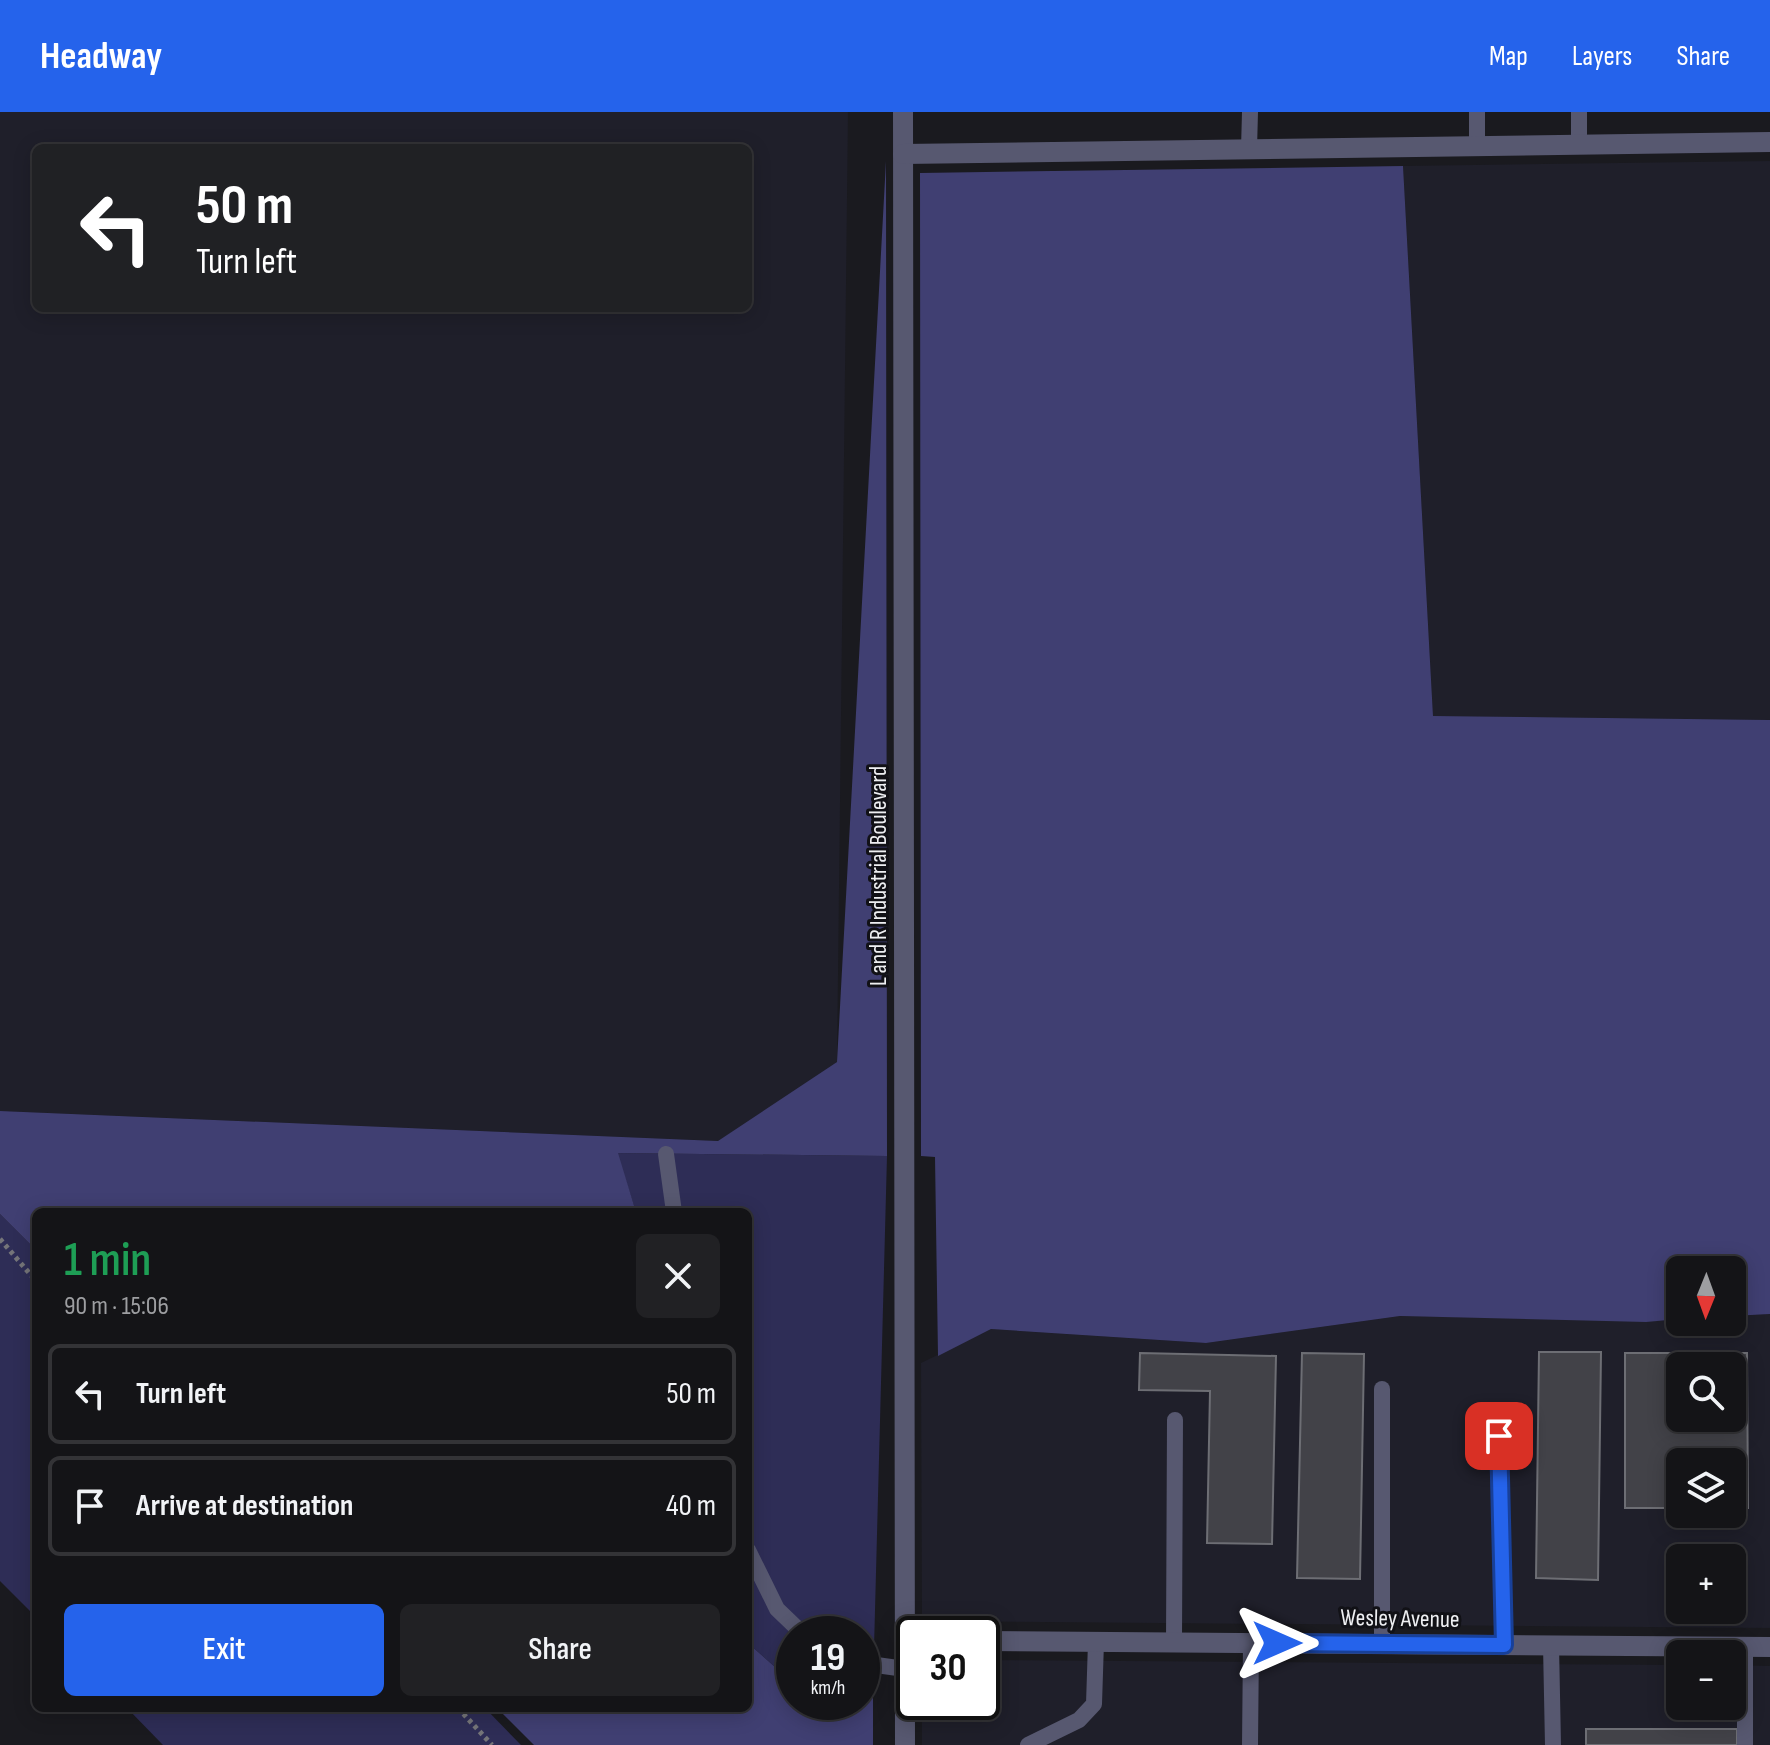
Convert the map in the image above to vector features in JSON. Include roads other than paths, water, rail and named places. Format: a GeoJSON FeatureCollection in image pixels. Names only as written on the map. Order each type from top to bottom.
{"type":"FeatureCollection","features":[{"type":"Feature","properties":{"kind":"street","name":"L and R Industrial Boulevard"},"geometry":{"type":"LineString","coordinates":[[903,112],[909,1616]]}},
{"type":"Feature","properties":{"kind":"street"},"geometry":{"type":"LineString","coordinates":[[903,154],[1770,142]]}},
{"type":"Feature","properties":{"kind":"street","name":"Wesley Avenue"},"geometry":{"type":"LineString","coordinates":[[1000,1641],[1666,1646]]}},
{"type":"Feature","properties":{"kind":"street","name":"Wesley Avenue"},"geometry":{"type":"LineString","coordinates":[[1746,1646],[1770,1647]]}},
{"type":"Feature","properties":{"kind":"street","name":"L and R Industrial Boulevard"},"geometry":{"type":"LineString","coordinates":[[905,1720],[905,1745]]}},
{"type":"Feature","properties":{"kind":"lane"},"geometry":{"type":"LineString","coordinates":[[1249,149],[1250,112]]}},
{"type":"Feature","properties":{"kind":"lane"},"geometry":{"type":"LineString","coordinates":[[1477,112],[1477,146]]}},
{"type":"Feature","properties":{"kind":"lane"},"geometry":{"type":"LineString","coordinates":[[1579,112],[1579,144]]}},
{"type":"Feature","properties":{"kind":"lane"},"geometry":{"type":"LineString","coordinates":[[666,1154],[673,1208]]}},
{"type":"Feature","properties":{"kind":"lane"},"geometry":{"type":"LineString","coordinates":[[1382,1389],[1382,1644]]}},
{"type":"Feature","properties":{"kind":"lane"},"geometry":{"type":"LineString","coordinates":[[1174,1642],[1175,1420]]}},
{"type":"Feature","properties":{"kind":"lane"},"geometry":{"type":"LineString","coordinates":[[1499,1436],[1504,1645]]}},
{"type":"Feature","properties":{"kind":"lane"},"geometry":{"type":"LineString","coordinates":[[752,1558],[777,1609],[784,1616]]}},
{"type":"Feature","properties":{"kind":"lane"},"geometry":{"type":"LineString","coordinates":[[1028,1745],[1079,1720],[1094,1704],[1096,1642]]}},
{"type":"Feature","properties":{"kind":"lane"},"geometry":{"type":"LineString","coordinates":[[1250,1745],[1251,1643]]}},
{"type":"Feature","properties":{"kind":"lane"},"geometry":{"type":"LineString","coordinates":[[1551,1645],[1553,1745]]}},
{"type":"Feature","properties":{"kind":"lane"},"geometry":{"type":"LineString","coordinates":[[1745,1720],[1745,1745]]}}]}
